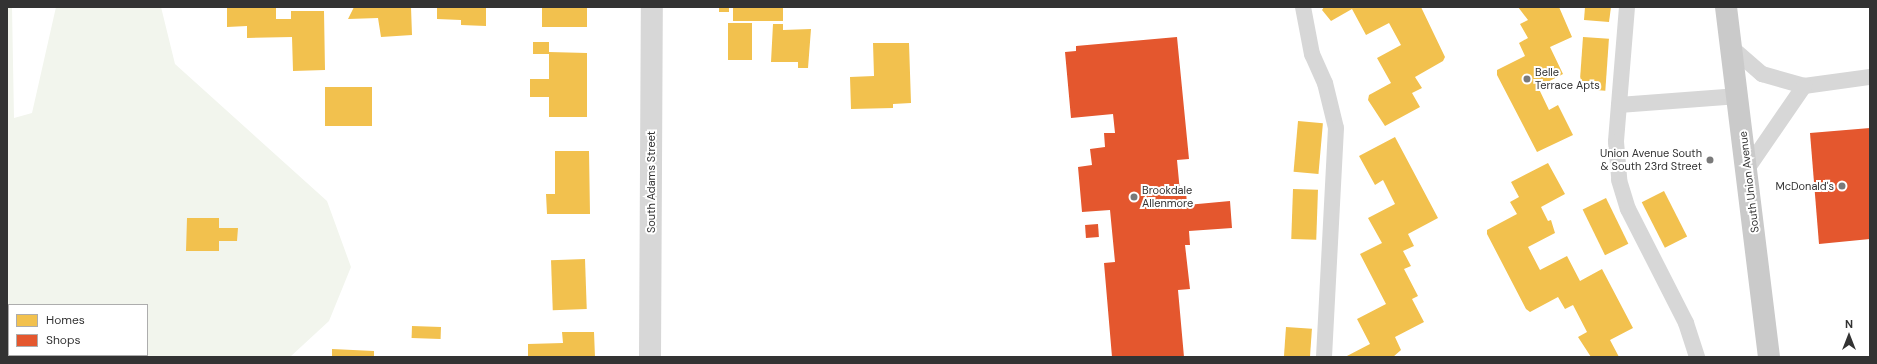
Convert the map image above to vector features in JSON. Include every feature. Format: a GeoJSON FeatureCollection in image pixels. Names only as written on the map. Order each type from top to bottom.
{"type":"FeatureCollection","features":[{"type":"Feature","properties":{"kind":"main road","name":"South Union Avenue"},"geometry":{"type":"LineString","coordinates":[[1726,7],[1747,168],[1769,357]]}},
{"type":"Feature","properties":{"kind":"street","name":"South Adams Street"},"geometry":{"type":"LineString","coordinates":[[650,357],[652,7]]}},
{"type":"Feature","properties":{"kind":"lane"},"geometry":{"type":"LineString","coordinates":[[1303,7],[1312,54],[1329,95],[1336,128],[1324,357]]}},
{"type":"Feature","properties":{"kind":"lane"},"geometry":{"type":"LineString","coordinates":[[1627,7],[1616,162],[1624,197],[1686,323],[1697,357]]}},
{"type":"Feature","properties":{"kind":"lane"},"geometry":{"type":"LineString","coordinates":[[1732,48],[1762,74],[1804,86],[1870,76]]}},
{"type":"Feature","properties":{"kind":"lane"},"geometry":{"type":"LineString","coordinates":[[1747,168],[1804,86]]}},
{"type":"Feature","properties":{"kind":"lane"},"geometry":{"type":"LineString","coordinates":[[1619,105],[1738,96]]}},
{"type":"Feature","properties":{"kind":"shaded area"},"geometry":{"type":"Polygon","coordinates":[[[7,7],[12,7],[14,118],[32,113],[56,7],[161,7],[175,64],[327,201],[351,267],[329,321],[290,357],[7,357],[7,7]]]}},
{"type":"Feature","properties":{"kind":"building: Homes"},"geometry":{"type":"Polygon","coordinates":[[[227,7],[276,7],[276,19],[291,19],[291,11],[324,11],[325,70],[293,71],[292,37],[247,38],[247,26],[227,27],[227,7]]]}},
{"type":"Feature","properties":{"kind":"building: Homes"},"geometry":{"type":"Polygon","coordinates":[[[354,7],[411,7],[412,35],[381,37],[378,18],[348,19],[354,7]]]}},
{"type":"Feature","properties":{"kind":"building: Homes"},"geometry":{"type":"Polygon","coordinates":[[[437,7],[486,7],[486,26],[461,25],[461,20],[437,19],[437,7]]]}},
{"type":"Feature","properties":{"kind":"building: Homes"},"geometry":{"type":"Polygon","coordinates":[[[542,7],[587,7],[587,27],[542,27],[542,7]]]}},
{"type":"Feature","properties":{"kind":"building: Homes"},"geometry":{"type":"Polygon","coordinates":[[[719,7],[729,7],[729,12],[719,12],[719,7]]]}},
{"type":"Feature","properties":{"kind":"building: Homes"},"geometry":{"type":"Polygon","coordinates":[[[733,7],[783,7],[783,21],[733,21],[733,7]]]}},
{"type":"Feature","properties":{"kind":"building: Homes"},"geometry":{"type":"Polygon","coordinates":[[[1324,7],[1421,7],[1445,57],[1443,61],[1415,77],[1422,88],[1412,93],[1420,107],[1385,126],[1368,100],[1369,95],[1391,83],[1377,58],[1401,45],[1389,23],[1366,35],[1352,9],[1331,21],[1322,10],[1324,7]]]}},
{"type":"Feature","properties":{"kind":"building: Homes","name":"Belle Terrace Apts"},"geometry":{"type":"Polygon","coordinates":[[[1518,7],[1559,7],[1572,37],[1550,47],[1563,74],[1538,87],[1549,110],[1558,105],[1573,135],[1537,152],[1497,75],[1497,70],[1525,56],[1519,43],[1528,38],[1520,24],[1528,20],[1518,7]]]}},
{"type":"Feature","properties":{"kind":"building: Homes"},"geometry":{"type":"Polygon","coordinates":[[[1585,7],[1611,7],[1609,22],[1584,20],[1585,7]]]}},
{"type":"Feature","properties":{"kind":"building: Homes"},"geometry":{"type":"Polygon","coordinates":[[[728,23],[752,23],[752,60],[728,60],[728,23]]]}},
{"type":"Feature","properties":{"kind":"building: Homes"},"geometry":{"type":"Polygon","coordinates":[[[773,24],[783,24],[783,30],[811,29],[808,68],[798,68],[798,62],[771,62],[773,24]]]}},
{"type":"Feature","properties":{"kind":"building: Homes"},"geometry":{"type":"Polygon","coordinates":[[[1583,37],[1609,39],[1605,91],[1579,89],[1583,37]]]}},
{"type":"Feature","properties":{"kind":"building: Homes"},"geometry":{"type":"Polygon","coordinates":[[[533,42],[549,42],[549,54],[533,54],[533,42]]]}},
{"type":"Feature","properties":{"kind":"building: Homes"},"geometry":{"type":"Polygon","coordinates":[[[873,43],[909,43],[911,103],[893,104],[893,108],[851,109],[850,77],[874,76],[873,43]]]}},
{"type":"Feature","properties":{"kind":"building: Homes"},"geometry":{"type":"Polygon","coordinates":[[[549,52],[587,53],[587,117],[549,117],[549,97],[530,97],[530,79],[549,79],[549,52]]]}},
{"type":"Feature","properties":{"kind":"building: Homes"},"geometry":{"type":"Polygon","coordinates":[[[325,87],[372,87],[372,126],[325,126],[325,87]]]}},
{"type":"Feature","properties":{"kind":"building: Homes"},"geometry":{"type":"Polygon","coordinates":[[[1298,121],[1323,123],[1318,174],[1294,172],[1298,121]]]}},
{"type":"Feature","properties":{"kind":"building: Homes"},"geometry":{"type":"Polygon","coordinates":[[[1395,137],[1438,218],[1408,234],[1414,246],[1403,251],[1411,266],[1404,269],[1418,296],[1412,299],[1424,322],[1395,337],[1401,350],[1393,357],[1345,357],[1370,344],[1357,319],[1386,304],[1360,254],[1382,243],[1368,218],[1395,204],[1383,180],[1375,185],[1359,156],[1395,137]]]}},
{"type":"Feature","properties":{"kind":"building: Homes"},"geometry":{"type":"Polygon","coordinates":[[[555,151],[589,151],[590,214],[547,214],[546,194],[555,194],[555,151]]]}},
{"type":"Feature","properties":{"kind":"building: Homes"},"geometry":{"type":"Polygon","coordinates":[[[1548,163],[1565,194],[1541,207],[1548,221],[1551,220],[1555,233],[1528,247],[1540,270],[1567,256],[1580,281],[1602,269],[1633,328],[1610,340],[1619,357],[1591,357],[1578,337],[1587,332],[1573,305],[1565,309],[1558,297],[1530,312],[1526,309],[1487,234],[1487,230],[1517,214],[1510,202],[1519,197],[1511,182],[1548,163]]]}},
{"type":"Feature","properties":{"kind":"building: Homes"},"geometry":{"type":"Polygon","coordinates":[[[1293,189],[1318,190],[1316,240],[1291,239],[1293,189]]]}},
{"type":"Feature","properties":{"kind":"building: Homes"},"geometry":{"type":"Polygon","coordinates":[[[1664,191],[1687,236],[1665,248],[1642,202],[1664,191]]]}},
{"type":"Feature","properties":{"kind":"building: Homes"},"geometry":{"type":"Polygon","coordinates":[[[1606,198],[1628,244],[1605,255],[1583,209],[1606,198]]]}},
{"type":"Feature","properties":{"kind":"building: Homes"},"geometry":{"type":"Polygon","coordinates":[[[187,218],[219,218],[219,228],[238,228],[237,241],[219,241],[219,251],[186,251],[187,218]]]}},
{"type":"Feature","properties":{"kind":"building: Homes"},"geometry":{"type":"Polygon","coordinates":[[[585,259],[587,309],[553,310],[551,260],[585,259]]]}},
{"type":"Feature","properties":{"kind":"building: Homes"},"geometry":{"type":"Polygon","coordinates":[[[412,326],[441,327],[441,339],[412,338],[412,326]]]}},
{"type":"Feature","properties":{"kind":"building: Homes"},"geometry":{"type":"Polygon","coordinates":[[[1286,327],[1312,329],[1310,357],[1284,357],[1286,327]]]}},
{"type":"Feature","properties":{"kind":"building: Homes"},"geometry":{"type":"Polygon","coordinates":[[[562,332],[594,332],[595,357],[528,357],[528,344],[563,343],[562,332]]]}},
{"type":"Feature","properties":{"kind":"building: Homes"},"geometry":{"type":"Polygon","coordinates":[[[332,349],[374,351],[374,357],[332,357],[332,349]]]}},
{"type":"Feature","properties":{"kind":"building: Shops","name":"Brookdale Allenmore"},"geometry":{"type":"Polygon","coordinates":[[[1177,37],[1189,159],[1177,160],[1180,192],[1186,191],[1187,205],[1230,201],[1232,228],[1189,231],[1190,245],[1185,245],[1190,289],[1178,290],[1184,357],[1112,357],[1104,263],[1115,262],[1110,210],[1082,212],[1078,167],[1092,165],[1090,149],[1105,147],[1104,133],[1115,133],[1113,114],[1071,118],[1065,52],[1076,51],[1076,46],[1177,37]]]}},
{"type":"Feature","properties":{"kind":"building: Shops","name":"McDonald's"},"geometry":{"type":"Polygon","coordinates":[[[1870,128],[1870,239],[1819,244],[1810,133],[1870,128]]]}},
{"type":"Feature","properties":{"kind":"building: Shops"},"geometry":{"type":"Polygon","coordinates":[[[1098,224],[1099,237],[1086,238],[1085,225],[1098,224]]]}},
{"type":"Feature","properties":{"kind":"place","name":"Belle Terrace Apts"},"geometry":{"type":"Point","coordinates":[1527,79]}},
{"type":"Feature","properties":{"kind":"place","name":"Union Avenue South & South 23rd Street"},"geometry":{"type":"Point","coordinates":[1710,160]}},
{"type":"Feature","properties":{"kind":"place","name":"McDonald's"},"geometry":{"type":"Point","coordinates":[1842,186]}},
{"type":"Feature","properties":{"kind":"place","name":"Brookdale Allenmore"},"geometry":{"type":"Point","coordinates":[1134,197]}}]}
